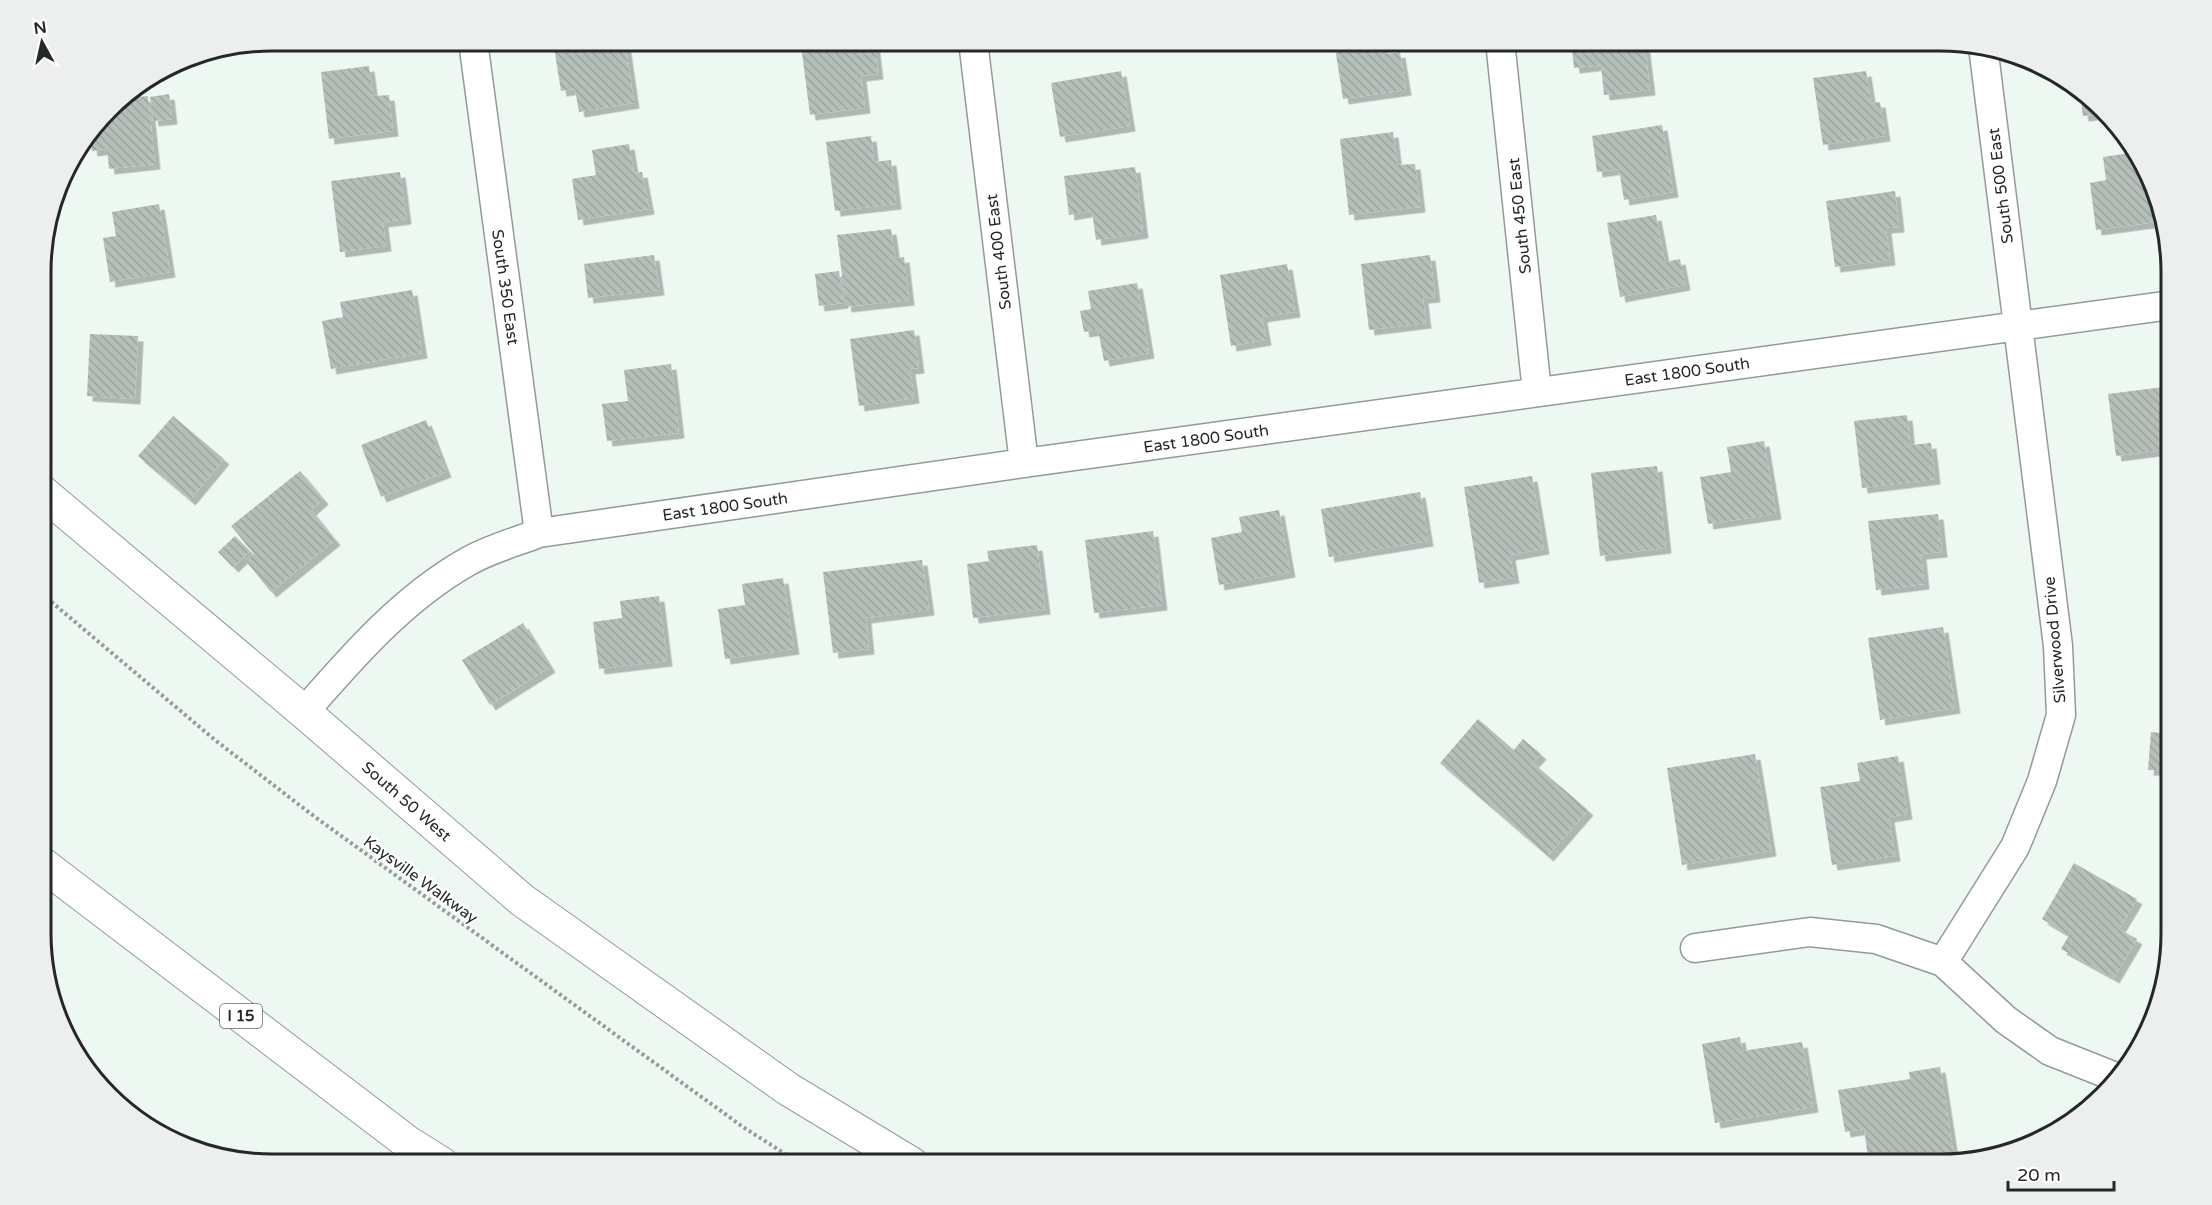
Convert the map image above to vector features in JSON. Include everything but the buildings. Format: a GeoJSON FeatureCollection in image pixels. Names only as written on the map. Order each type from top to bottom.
{"type":"FeatureCollection","features":[{"type":"Feature","properties":{"kind":"main road","name":"South 50 West"},"geometry":{"type":"LineString","coordinates":[[51,500],[304,712],[522,900],[788,1089],[895,1154]]}},
{"type":"Feature","properties":{"kind":"main road","name":"I 15"},"geometry":{"type":"LineString","coordinates":[[51,871],[407,1142],[426,1154]]}},
{"type":"Feature","properties":{"kind":"street","name":"South 350 East"},"geometry":{"type":"LineString","coordinates":[[474,51],[540,532]]}},
{"type":"Feature","properties":{"kind":"street","name":"South 400 East"},"geometry":{"type":"LineString","coordinates":[[974,51],[1024,463]]}},
{"type":"Feature","properties":{"kind":"street","name":"South 450 East"},"geometry":{"type":"LineString","coordinates":[[1501,51],[1538,392]]}},
{"type":"Feature","properties":{"kind":"street","name":"South 500 East"},"geometry":{"type":"LineString","coordinates":[[1984,55],[2017,326]]}},
{"type":"Feature","properties":{"kind":"street","name":"East 1800 South"},"geometry":{"type":"LineString","coordinates":[[304,712],[361,648],[411,600],[468,561],[540,532],[2161,306]]}},
{"type":"Feature","properties":{"kind":"street","name":"Silverwood Drive"},"geometry":{"type":"LineString","coordinates":[[1943,962],[2016,847],[2042,781],[2061,715],[2058,646],[2017,326]]}},
{"type":"Feature","properties":{"kind":"street"},"geometry":{"type":"LineString","coordinates":[[1695,948],[1810,932],[1876,939],[1943,962],[2006,1020],[2050,1051],[2110,1075]]}},
{"type":"Feature","properties":{"kind":"path","name":"Kaysville Walkway"},"geometry":{"type":"LineString","coordinates":[[51,602],[215,740],[311,814],[743,1127],[785,1154]]}}]}
